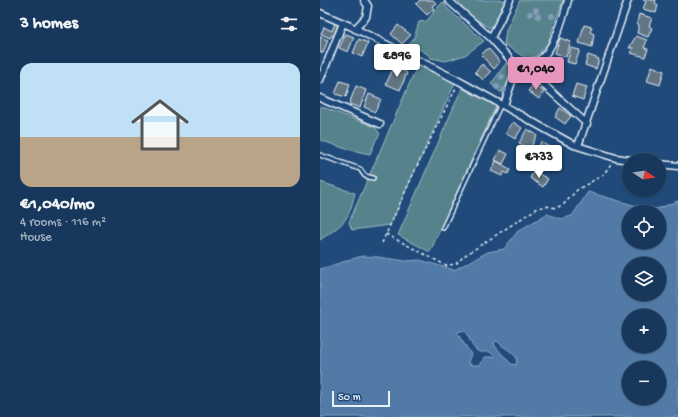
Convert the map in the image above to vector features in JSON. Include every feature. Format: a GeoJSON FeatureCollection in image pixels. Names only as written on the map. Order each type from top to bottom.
{"type":"FeatureCollection","features":[{"type":"Feature","properties":{"kind":"street"},"geometry":{"type":"LineString","coordinates":[[355,29],[366,17],[368,6],[364,0]]}},
{"type":"Feature","properties":{"kind":"street"},"geometry":{"type":"LineString","coordinates":[[448,0],[491,38],[517,67],[530,65],[543,58],[550,49],[568,0]]}},
{"type":"Feature","properties":{"kind":"street"},"geometry":{"type":"LineString","coordinates":[[491,38],[510,0]]}},
{"type":"Feature","properties":{"kind":"street"},"geometry":{"type":"LineString","coordinates":[[578,146],[628,0]]}},
{"type":"Feature","properties":{"kind":"street"},"geometry":{"type":"LineString","coordinates":[[320,13],[459,80],[578,146],[622,159]]}},
{"type":"Feature","properties":{"kind":"street"},"geometry":{"type":"LineString","coordinates":[[320,80],[343,23]]}},
{"type":"Feature","properties":{"kind":"street"},"geometry":{"type":"LineString","coordinates":[[530,65],[535,74],[544,84],[586,124]]}},
{"type":"Feature","properties":{"kind":"street"},"geometry":{"type":"LineString","coordinates":[[502,105],[517,67]]}},
{"type":"Feature","properties":{"kind":"street"},"geometry":{"type":"LineString","coordinates":[[320,98],[380,124]]}},
{"type":"Feature","properties":{"kind":"street"},"geometry":{"type":"LineString","coordinates":[[666,165],[678,166]]}},
{"type":"Feature","properties":{"kind":"lane"},"geometry":{"type":"LineString","coordinates":[[443,228],[502,105]]}},
{"type":"Feature","properties":{"kind":"lane"},"geometry":{"type":"LineString","coordinates":[[320,155],[360,168],[365,176],[373,178]]}},
{"type":"Feature","properties":{"kind":"path"},"geometry":{"type":"LineString","coordinates":[[382,243],[417,166],[459,80]]}},
{"type":"Feature","properties":{"kind":"path"},"geometry":{"type":"LineString","coordinates":[[386,234],[447,266],[458,263],[464,256],[536,209],[546,206],[556,208],[564,204],[577,190],[603,175],[616,158]]}},
{"type":"Feature","properties":{"kind":"green space"},"geometry":{"type":"Polygon","coordinates":[[[457,0],[506,0],[496,22],[489,28],[468,14],[457,0]]]}},
{"type":"Feature","properties":{"kind":"green space"},"geometry":{"type":"Polygon","coordinates":[[[520,0],[563,0],[548,43],[536,56],[527,59],[504,44],[506,30],[520,0]]]}},
{"type":"Feature","properties":{"kind":"green space"},"geometry":{"type":"Polygon","coordinates":[[[443,2],[448,9],[484,41],[465,55],[446,61],[431,58],[426,53],[409,44],[414,38],[419,22],[427,21],[443,2]]]}},
{"type":"Feature","properties":{"kind":"green space"},"geometry":{"type":"Polygon","coordinates":[[[511,61],[511,77],[505,92],[500,92],[491,84],[507,62],[511,61]]]}},
{"type":"Feature","properties":{"kind":"green space"},"geometry":{"type":"Polygon","coordinates":[[[418,64],[455,83],[390,225],[352,230],[349,222],[418,64]]]}},
{"type":"Feature","properties":{"kind":"green space"},"geometry":{"type":"Polygon","coordinates":[[[462,88],[496,106],[430,252],[398,235],[462,88]]]}},
{"type":"Feature","properties":{"kind":"green space"},"geometry":{"type":"Polygon","coordinates":[[[320,106],[375,127],[380,134],[370,154],[346,149],[320,140],[320,106]]]}},
{"type":"Feature","properties":{"kind":"green space"},"geometry":{"type":"Polygon","coordinates":[[[320,182],[355,193],[347,217],[340,226],[320,240],[320,182]]]}},
{"type":"Feature","properties":{"kind":"water"},"geometry":{"type":"Polygon","coordinates":[[[588,192],[633,205],[622,205],[622,249],[666,249],[666,206],[678,201],[678,417],[320,417],[320,269],[362,256],[406,261],[420,260],[454,270],[488,252],[504,249],[518,231],[547,214],[561,219],[572,216],[588,192]],[[464,331],[457,333],[471,354],[468,362],[471,365],[480,365],[485,357],[495,357],[490,352],[477,351],[466,333],[464,331]],[[497,341],[494,342],[495,346],[511,364],[516,365],[517,359],[513,354],[497,341]]]}},
{"type":"Feature","properties":{"kind":"building"},"geometry":{"type":"Polygon","coordinates":[[[420,0],[433,0],[436,3],[432,6],[434,9],[427,15],[416,4],[420,0]]]}},
{"type":"Feature","properties":{"kind":"building"},"geometry":{"type":"Polygon","coordinates":[[[643,0],[656,0],[655,3],[658,5],[656,13],[643,9],[646,1],[643,0]]]}},
{"type":"Feature","properties":{"kind":"building"},"geometry":{"type":"Polygon","coordinates":[[[639,14],[652,18],[649,26],[652,28],[648,37],[637,33],[639,14]]]}},
{"type":"Feature","properties":{"kind":"building"},"geometry":{"type":"Polygon","coordinates":[[[335,23],[339,25],[334,36],[332,35],[330,38],[321,34],[324,27],[332,31],[335,23]]]}},
{"type":"Feature","properties":{"kind":"building"},"geometry":{"type":"Polygon","coordinates":[[[398,25],[411,35],[402,44],[391,34],[398,25]]]}},
{"type":"Feature","properties":{"kind":"building"},"geometry":{"type":"Polygon","coordinates":[[[584,25],[592,27],[590,32],[594,34],[592,47],[579,43],[584,25]]]}},
{"type":"Feature","properties":{"kind":"building"},"geometry":{"type":"Polygon","coordinates":[[[346,34],[354,37],[348,52],[339,48],[346,34]]]}},
{"type":"Feature","properties":{"kind":"building"},"geometry":{"type":"Polygon","coordinates":[[[636,36],[647,40],[644,48],[648,49],[645,57],[631,53],[633,48],[629,48],[636,36]]]}},
{"type":"Feature","properties":{"kind":"building"},"geometry":{"type":"Polygon","coordinates":[[[320,37],[328,40],[323,53],[320,52],[320,37]]]}},
{"type":"Feature","properties":{"kind":"building"},"geometry":{"type":"Polygon","coordinates":[[[560,38],[571,42],[566,57],[555,53],[560,38]]]}},
{"type":"Feature","properties":{"kind":"building"},"geometry":{"type":"Polygon","coordinates":[[[359,39],[368,43],[362,57],[353,53],[359,39]]]}},
{"type":"Feature","properties":{"kind":"building"},"geometry":{"type":"Polygon","coordinates":[[[488,48],[500,62],[494,69],[481,55],[488,48]]]}},
{"type":"Feature","properties":{"kind":"building"},"geometry":{"type":"Polygon","coordinates":[[[571,48],[580,50],[575,64],[567,62],[571,48]]]}},
{"type":"Feature","properties":{"kind":"building"},"geometry":{"type":"Polygon","coordinates":[[[588,55],[599,59],[596,69],[585,65],[588,55]]]}},
{"type":"Feature","properties":{"kind":"building"},"geometry":{"type":"Polygon","coordinates":[[[482,64],[491,72],[483,80],[475,72],[482,64]]]}},
{"type":"Feature","properties":{"kind":"building"},"geometry":{"type":"Polygon","coordinates":[[[395,65],[407,73],[400,90],[386,84],[395,65]]]}},
{"type":"Feature","properties":{"kind":"building"},"geometry":{"type":"Polygon","coordinates":[[[652,66],[664,71],[660,85],[647,81],[652,66]]]}},
{"type":"Feature","properties":{"kind":"building"},"geometry":{"type":"Polygon","coordinates":[[[340,81],[350,84],[346,97],[335,94],[340,81]]]}},
{"type":"Feature","properties":{"kind":"building"},"geometry":{"type":"Polygon","coordinates":[[[534,84],[544,92],[539,99],[528,91],[534,84]]]}},
{"type":"Feature","properties":{"kind":"building"},"geometry":{"type":"Polygon","coordinates":[[[576,84],[587,87],[583,100],[572,96],[576,84]]]}},
{"type":"Feature","properties":{"kind":"building"},"geometry":{"type":"Polygon","coordinates":[[[356,86],[366,90],[360,108],[349,104],[356,86]]]}},
{"type":"Feature","properties":{"kind":"building"},"geometry":{"type":"Polygon","coordinates":[[[369,94],[381,99],[375,112],[364,107],[369,94]]]}},
{"type":"Feature","properties":{"kind":"building"},"geometry":{"type":"Polygon","coordinates":[[[560,108],[571,116],[565,124],[555,117],[560,108]]]}},
{"type":"Feature","properties":{"kind":"building"},"geometry":{"type":"Polygon","coordinates":[[[513,122],[522,128],[515,139],[506,133],[513,122]]]}},
{"type":"Feature","properties":{"kind":"building"},"geometry":{"type":"Polygon","coordinates":[[[527,129],[537,135],[530,149],[519,143],[527,129]]]}},
{"type":"Feature","properties":{"kind":"building"},"geometry":{"type":"Polygon","coordinates":[[[541,142],[553,149],[547,159],[535,153],[541,142]]]}},
{"type":"Feature","properties":{"kind":"building"},"geometry":{"type":"Polygon","coordinates":[[[500,150],[508,154],[503,164],[495,160],[500,150]]]}},
{"type":"Feature","properties":{"kind":"building"},"geometry":{"type":"Polygon","coordinates":[[[496,161],[510,169],[508,174],[504,172],[502,176],[491,171],[496,161]]]}},
{"type":"Feature","properties":{"kind":"building"},"geometry":{"type":"Polygon","coordinates":[[[534,171],[548,179],[543,187],[530,178],[534,171]]]}}]}
